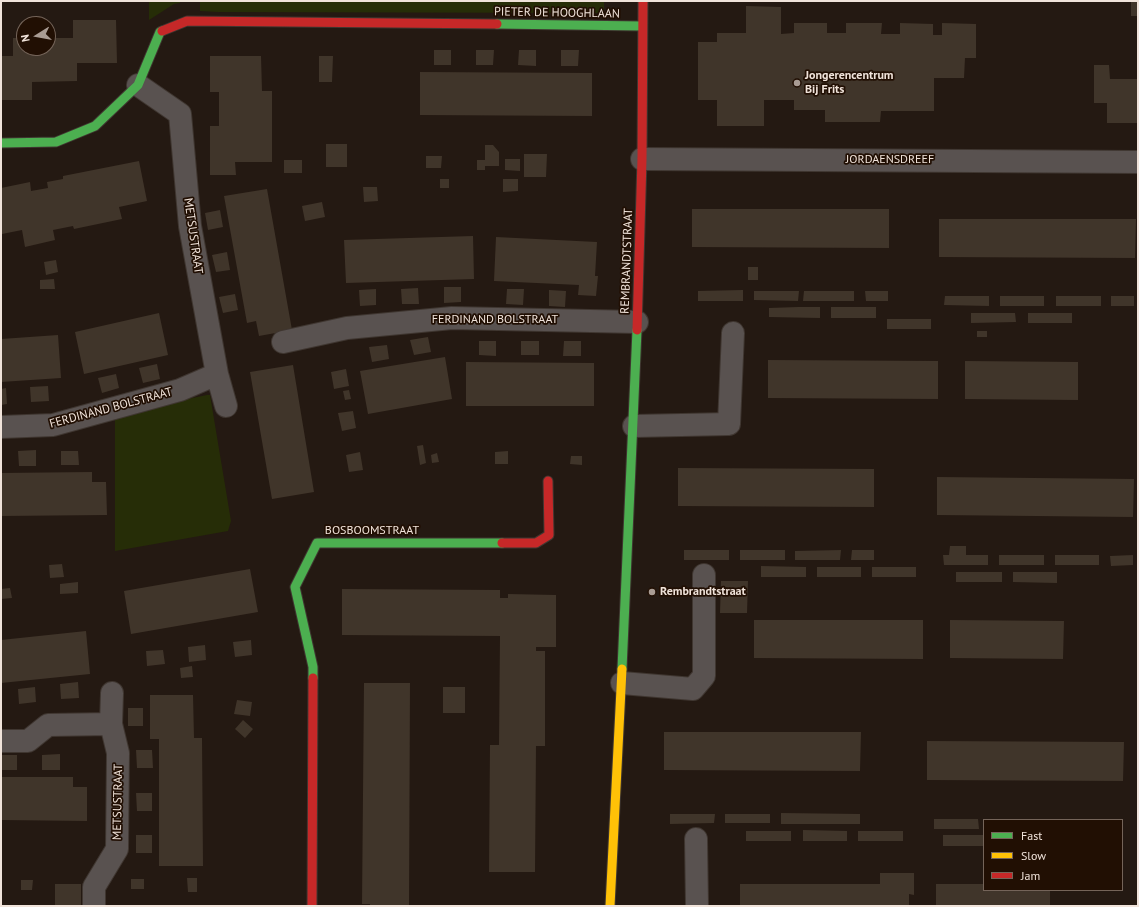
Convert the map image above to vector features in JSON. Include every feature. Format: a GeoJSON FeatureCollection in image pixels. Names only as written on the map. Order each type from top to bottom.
{"type":"FeatureCollection","features":[{"type":"Feature","properties":{"kind":"street","name":"REMBRANDTSTRAAT"},"geometry":{"type":"LineString","coordinates":[[610,906],[634,426],[642,159],[643,1]]}},
{"type":"Feature","properties":{"kind":"street","name":"PIETER DE HOOGHLAAN"},"geometry":{"type":"LineString","coordinates":[[1,143],[56,142],[95,126],[138,85],[160,32],[187,21],[642,26]]}},
{"type":"Feature","properties":{"kind":"street","name":"METSUSTRAAT"},"geometry":{"type":"LineString","coordinates":[[138,85],[180,114],[190,226],[217,374],[226,406]]}},
{"type":"Feature","properties":{"kind":"street","name":"JORDAENSDREEF"},"geometry":{"type":"LineString","coordinates":[[642,159],[1138,162]]}},
{"type":"Feature","properties":{"kind":"street","name":"FERDINAND BOLSTRAAT"},"geometry":{"type":"LineString","coordinates":[[283,342],[347,328],[452,318],[637,322]]}},
{"type":"Feature","properties":{"kind":"street"},"geometry":{"type":"LineString","coordinates":[[634,426],[729,424],[734,332]]}},
{"type":"Feature","properties":{"kind":"street","name":"FERDINAND BOLSTRAAT"},"geometry":{"type":"LineString","coordinates":[[1,427],[53,425],[180,390],[217,374]]}},
{"type":"Feature","properties":{"kind":"street","name":"BOSBOOMSTRAAT"},"geometry":{"type":"LineString","coordinates":[[312,906],[312,667],[295,587],[317,543],[536,543],[549,535],[548,481]]}},
{"type":"Feature","properties":{"kind":"street"},"geometry":{"type":"LineString","coordinates":[[622,683],[693,689],[704,676],[704,575]]}},
{"type":"Feature","properties":{"kind":"street","name":"METSUSTRAAT"},"geometry":{"type":"LineString","coordinates":[[94,906],[94,887],[117,849],[118,753],[111,724],[112,693]]}},
{"type":"Feature","properties":{"kind":"street"},"geometry":{"type":"LineString","coordinates":[[1,741],[28,741],[48,725],[111,724]]}},
{"type":"Feature","properties":{"kind":"street"},"geometry":{"type":"LineString","coordinates":[[696,839],[697,906]]}},
{"type":"Feature","properties":{"kind":"green space"},"geometry":{"type":"Polygon","coordinates":[[[149,1],[180,1],[180,3],[174,4],[149,20],[149,1]]]}},
{"type":"Feature","properties":{"kind":"green space"},"geometry":{"type":"Polygon","coordinates":[[[200,1],[604,1],[604,13],[218,12],[200,11],[200,1]]]}},
{"type":"Feature","properties":{"kind":"green space"},"geometry":{"type":"Polygon","coordinates":[[[210,395],[231,521],[228,531],[115,551],[115,414],[210,395]]]}},
{"type":"Feature","properties":{"kind":"building"},"geometry":{"type":"Polygon","coordinates":[[[1131,1],[1138,1],[1138,16],[1131,16],[1131,1]]]}},
{"type":"Feature","properties":{"kind":"building"},"geometry":{"type":"Polygon","coordinates":[[[746,6],[781,7],[781,34],[794,33],[794,23],[827,23],[827,33],[846,33],[846,23],[882,23],[881,34],[900,34],[900,23],[933,24],[933,35],[942,35],[942,23],[976,24],[976,58],[965,58],[964,78],[934,78],[934,111],[881,111],[880,122],[825,122],[825,110],[794,110],[794,100],[764,100],[764,126],[717,126],[717,100],[698,100],[698,42],[717,42],[717,33],[746,33],[746,6]]]}},
{"type":"Feature","properties":{"kind":"building"},"geometry":{"type":"Polygon","coordinates":[[[73,20],[116,20],[117,63],[77,63],[77,81],[32,82],[32,100],[1,100],[1,56],[13,56],[13,38],[16,38],[16,56],[56,56],[56,38],[73,38],[73,20]]]}},
{"type":"Feature","properties":{"kind":"building"},"geometry":{"type":"Polygon","coordinates":[[[434,50],[451,50],[451,65],[434,65],[434,50]]]}},
{"type":"Feature","properties":{"kind":"building"},"geometry":{"type":"Polygon","coordinates":[[[476,50],[494,50],[493,65],[476,65],[476,50]]]}},
{"type":"Feature","properties":{"kind":"building"},"geometry":{"type":"Polygon","coordinates":[[[519,50],[536,50],[536,66],[518,65],[519,50]]]}},
{"type":"Feature","properties":{"kind":"building"},"geometry":{"type":"Polygon","coordinates":[[[561,50],[579,50],[578,66],[561,66],[561,50]]]}},
{"type":"Feature","properties":{"kind":"building"},"geometry":{"type":"Polygon","coordinates":[[[210,56],[261,56],[262,91],[272,91],[272,162],[235,162],[236,175],[210,175],[210,126],[219,126],[219,92],[210,92],[210,56]]]}},
{"type":"Feature","properties":{"kind":"building"},"geometry":{"type":"Polygon","coordinates":[[[319,56],[333,56],[332,82],[319,82],[319,56]]]}},
{"type":"Feature","properties":{"kind":"building"},"geometry":{"type":"Polygon","coordinates":[[[1094,65],[1109,65],[1110,79],[1138,79],[1138,123],[1107,123],[1107,103],[1094,103],[1094,65]]]}},
{"type":"Feature","properties":{"kind":"building"},"geometry":{"type":"Polygon","coordinates":[[[420,72],[592,73],[592,116],[420,115],[420,72]]]}},
{"type":"Feature","properties":{"kind":"building"},"geometry":{"type":"Polygon","coordinates":[[[326,144],[347,144],[347,167],[326,167],[326,144]]]}},
{"type":"Feature","properties":{"kind":"building"},"geometry":{"type":"Polygon","coordinates":[[[485,145],[493,145],[499,152],[499,166],[485,166],[485,170],[477,170],[477,160],[485,160],[485,145]]]}},
{"type":"Feature","properties":{"kind":"building"},"geometry":{"type":"Polygon","coordinates":[[[524,154],[547,154],[546,177],[524,177],[524,154]]]}},
{"type":"Feature","properties":{"kind":"building"},"geometry":{"type":"Polygon","coordinates":[[[426,156],[442,156],[441,168],[426,168],[426,156]]]}},
{"type":"Feature","properties":{"kind":"building"},"geometry":{"type":"Polygon","coordinates":[[[505,159],[520,159],[520,171],[505,170],[505,159]]]}},
{"type":"Feature","properties":{"kind":"building"},"geometry":{"type":"Polygon","coordinates":[[[284,160],[302,160],[302,173],[284,173],[284,160]]]}},
{"type":"Feature","properties":{"kind":"building"},"geometry":{"type":"Polygon","coordinates":[[[139,161],[147,201],[119,207],[122,219],[74,229],[73,226],[53,230],[55,240],[25,247],[22,230],[2,234],[1,188],[30,182],[31,191],[48,188],[47,182],[63,179],[63,176],[139,161]]]}},
{"type":"Feature","properties":{"kind":"building"},"geometry":{"type":"Polygon","coordinates":[[[440,179],[449,179],[449,188],[440,188],[440,179]]]}},
{"type":"Feature","properties":{"kind":"building"},"geometry":{"type":"Polygon","coordinates":[[[503,179],[518,179],[518,191],[503,192],[503,179]]]}},
{"type":"Feature","properties":{"kind":"building"},"geometry":{"type":"Polygon","coordinates":[[[363,187],[377,187],[378,201],[364,202],[363,187]]]}},
{"type":"Feature","properties":{"kind":"building"},"geometry":{"type":"Polygon","coordinates":[[[267,189],[292,330],[259,336],[256,321],[247,323],[224,196],[267,189]]]}},
{"type":"Feature","properties":{"kind":"building"},"geometry":{"type":"Polygon","coordinates":[[[322,202],[325,217],[305,221],[302,206],[322,202]]]}},
{"type":"Feature","properties":{"kind":"building"},"geometry":{"type":"Polygon","coordinates":[[[692,209],[889,209],[889,248],[692,247],[692,209]]]}},
{"type":"Feature","properties":{"kind":"building"},"geometry":{"type":"Polygon","coordinates":[[[220,210],[223,227],[208,230],[205,213],[220,210]]]}},
{"type":"Feature","properties":{"kind":"building"},"geometry":{"type":"Polygon","coordinates":[[[939,219],[1136,219],[1135,258],[939,257],[939,219]]]}},
{"type":"Feature","properties":{"kind":"building"},"geometry":{"type":"Polygon","coordinates":[[[473,236],[474,279],[346,283],[344,240],[473,236]]]}},
{"type":"Feature","properties":{"kind":"building"},"geometry":{"type":"Polygon","coordinates":[[[496,237],[597,242],[595,276],[598,276],[596,296],[578,295],[579,285],[494,281],[496,237]]]}},
{"type":"Feature","properties":{"kind":"building"},"geometry":{"type":"Polygon","coordinates":[[[227,252],[230,270],[216,272],[212,255],[227,252]]]}},
{"type":"Feature","properties":{"kind":"building"},"geometry":{"type":"Polygon","coordinates":[[[56,260],[58,272],[46,275],[44,262],[56,260]]]}},
{"type":"Feature","properties":{"kind":"building"},"geometry":{"type":"Polygon","coordinates":[[[748,267],[758,267],[758,280],[748,280],[748,267]]]}},
{"type":"Feature","properties":{"kind":"building"},"geometry":{"type":"Polygon","coordinates":[[[54,279],[55,289],[40,289],[40,280],[54,279]]]}},
{"type":"Feature","properties":{"kind":"building"},"geometry":{"type":"Polygon","coordinates":[[[444,287],[461,287],[461,302],[444,303],[444,287]]]}},
{"type":"Feature","properties":{"kind":"building"},"geometry":{"type":"Polygon","coordinates":[[[418,288],[419,304],[402,304],[401,289],[418,288]]]}},
{"type":"Feature","properties":{"kind":"building"},"geometry":{"type":"Polygon","coordinates":[[[376,289],[376,305],[360,306],[359,290],[376,289]]]}},
{"type":"Feature","properties":{"kind":"building"},"geometry":{"type":"Polygon","coordinates":[[[507,289],[524,289],[523,305],[506,304],[507,289]]]}},
{"type":"Feature","properties":{"kind":"building"},"geometry":{"type":"Polygon","coordinates":[[[549,290],[566,291],[565,307],[549,306],[549,290]]]}},
{"type":"Feature","properties":{"kind":"building"},"geometry":{"type":"Polygon","coordinates":[[[743,290],[743,301],[698,301],[698,291],[743,290]]]}},
{"type":"Feature","properties":{"kind":"building"},"geometry":{"type":"Polygon","coordinates":[[[754,291],[799,291],[798,301],[754,300],[754,291]]]}},
{"type":"Feature","properties":{"kind":"building"},"geometry":{"type":"Polygon","coordinates":[[[804,291],[854,291],[854,301],[803,301],[804,291]]]}},
{"type":"Feature","properties":{"kind":"building"},"geometry":{"type":"Polygon","coordinates":[[[865,291],[888,291],[888,301],[866,301],[865,291]]]}},
{"type":"Feature","properties":{"kind":"building"},"geometry":{"type":"Polygon","coordinates":[[[235,294],[238,310],[223,313],[219,297],[235,294]]]}},
{"type":"Feature","properties":{"kind":"building"},"geometry":{"type":"Polygon","coordinates":[[[945,296],[989,296],[989,306],[944,305],[945,296]]]}},
{"type":"Feature","properties":{"kind":"building"},"geometry":{"type":"Polygon","coordinates":[[[1000,296],[1044,296],[1044,306],[1000,306],[1000,296]]]}},
{"type":"Feature","properties":{"kind":"building"},"geometry":{"type":"Polygon","coordinates":[[[1056,296],[1101,296],[1101,306],[1056,306],[1056,296]]]}},
{"type":"Feature","properties":{"kind":"building"},"geometry":{"type":"Polygon","coordinates":[[[1111,296],[1134,296],[1134,306],[1111,306],[1111,296]]]}},
{"type":"Feature","properties":{"kind":"building"},"geometry":{"type":"Polygon","coordinates":[[[820,307],[820,318],[769,317],[769,308],[820,307]]]}},
{"type":"Feature","properties":{"kind":"building"},"geometry":{"type":"Polygon","coordinates":[[[831,307],[876,307],[876,318],[831,318],[831,307]]]}},
{"type":"Feature","properties":{"kind":"building"},"geometry":{"type":"Polygon","coordinates":[[[159,313],[168,355],[84,374],[75,332],[159,313]]]}},
{"type":"Feature","properties":{"kind":"building"},"geometry":{"type":"Polygon","coordinates":[[[971,313],[1015,313],[1016,322],[971,323],[971,313]]]}},
{"type":"Feature","properties":{"kind":"building"},"geometry":{"type":"Polygon","coordinates":[[[1028,313],[1072,313],[1072,323],[1028,323],[1028,313]]]}},
{"type":"Feature","properties":{"kind":"building"},"geometry":{"type":"Polygon","coordinates":[[[887,319],[931,319],[931,329],[887,329],[887,319]]]}},
{"type":"Feature","properties":{"kind":"building"},"geometry":{"type":"Polygon","coordinates":[[[977,331],[987,331],[987,337],[977,337],[977,331]]]}},
{"type":"Feature","properties":{"kind":"building"},"geometry":{"type":"Polygon","coordinates":[[[58,335],[61,378],[1,382],[1,339],[58,335]]]}},
{"type":"Feature","properties":{"kind":"building"},"geometry":{"type":"Polygon","coordinates":[[[428,337],[431,352],[414,355],[410,340],[428,337]]]}},
{"type":"Feature","properties":{"kind":"building"},"geometry":{"type":"Polygon","coordinates":[[[479,341],[496,341],[496,356],[479,355],[479,341]]]}},
{"type":"Feature","properties":{"kind":"building"},"geometry":{"type":"Polygon","coordinates":[[[521,341],[539,341],[539,355],[521,355],[521,341]]]}},
{"type":"Feature","properties":{"kind":"building"},"geometry":{"type":"Polygon","coordinates":[[[564,341],[581,341],[581,356],[563,356],[564,341]]]}},
{"type":"Feature","properties":{"kind":"building"},"geometry":{"type":"Polygon","coordinates":[[[387,345],[389,359],[372,362],[369,347],[387,345]]]}},
{"type":"Feature","properties":{"kind":"building"},"geometry":{"type":"Polygon","coordinates":[[[445,357],[452,399],[368,414],[360,371],[445,357]]]}},
{"type":"Feature","properties":{"kind":"building"},"geometry":{"type":"Polygon","coordinates":[[[768,360],[938,361],[938,399],[768,398],[768,360]]]}},
{"type":"Feature","properties":{"kind":"building"},"geometry":{"type":"Polygon","coordinates":[[[965,361],[1078,362],[1078,400],[965,399],[965,361]]]}},
{"type":"Feature","properties":{"kind":"building"},"geometry":{"type":"Polygon","coordinates":[[[466,362],[594,363],[594,406],[466,406],[466,362]]]}},
{"type":"Feature","properties":{"kind":"building"},"geometry":{"type":"Polygon","coordinates":[[[157,364],[160,379],[143,383],[139,368],[157,364]]]}},
{"type":"Feature","properties":{"kind":"building"},"geometry":{"type":"Polygon","coordinates":[[[293,365],[314,492],[272,499],[250,372],[293,365]]]}},
{"type":"Feature","properties":{"kind":"building"},"geometry":{"type":"Polygon","coordinates":[[[346,369],[349,386],[334,389],[331,372],[346,369]]]}},
{"type":"Feature","properties":{"kind":"building"},"geometry":{"type":"Polygon","coordinates":[[[116,374],[119,388],[102,393],[98,378],[116,374]]]}},
{"type":"Feature","properties":{"kind":"building"},"geometry":{"type":"Polygon","coordinates":[[[48,386],[49,401],[31,402],[30,387],[48,386]]]}},
{"type":"Feature","properties":{"kind":"building"},"geometry":{"type":"Polygon","coordinates":[[[6,388],[7,404],[1,405],[1,389],[6,388]]]}},
{"type":"Feature","properties":{"kind":"building"},"geometry":{"type":"Polygon","coordinates":[[[349,390],[351,399],[345,400],[343,391],[349,390]]]}},
{"type":"Feature","properties":{"kind":"building"},"geometry":{"type":"Polygon","coordinates":[[[353,411],[356,428],[342,431],[338,413],[353,411]]]}},
{"type":"Feature","properties":{"kind":"building"},"geometry":{"type":"Polygon","coordinates":[[[423,445],[426,463],[420,465],[417,446],[423,445]]]}},
{"type":"Feature","properties":{"kind":"building"},"geometry":{"type":"Polygon","coordinates":[[[36,450],[36,466],[19,466],[18,451],[36,450]]]}},
{"type":"Feature","properties":{"kind":"building"},"geometry":{"type":"Polygon","coordinates":[[[61,451],[78,451],[79,465],[61,465],[61,451]]]}},
{"type":"Feature","properties":{"kind":"building"},"geometry":{"type":"Polygon","coordinates":[[[508,451],[508,464],[495,464],[495,452],[508,451]]]}},
{"type":"Feature","properties":{"kind":"building"},"geometry":{"type":"Polygon","coordinates":[[[360,452],[363,470],[349,472],[346,455],[360,452]]]}},
{"type":"Feature","properties":{"kind":"building"},"geometry":{"type":"Polygon","coordinates":[[[437,453],[439,462],[432,463],[431,455],[437,453]]]}},
{"type":"Feature","properties":{"kind":"building"},"geometry":{"type":"Polygon","coordinates":[[[571,456],[582,456],[582,465],[570,464],[571,456]]]}},
{"type":"Feature","properties":{"kind":"building"},"geometry":{"type":"Polygon","coordinates":[[[678,468],[874,469],[874,507],[678,506],[678,468]]]}},
{"type":"Feature","properties":{"kind":"building"},"geometry":{"type":"Polygon","coordinates":[[[92,472],[92,482],[106,482],[107,515],[1,516],[1,473],[92,472]]]}},
{"type":"Feature","properties":{"kind":"building"},"geometry":{"type":"Polygon","coordinates":[[[937,477],[1134,479],[1133,517],[937,515],[937,477]]]}},
{"type":"Feature","properties":{"kind":"building"},"geometry":{"type":"Polygon","coordinates":[[[950,546],[966,546],[966,555],[988,555],[988,565],[944,565],[943,555],[949,555],[950,546]]]}},
{"type":"Feature","properties":{"kind":"building"},"geometry":{"type":"Polygon","coordinates":[[[684,550],[729,550],[729,560],[684,560],[684,550]]]}},
{"type":"Feature","properties":{"kind":"building"},"geometry":{"type":"Polygon","coordinates":[[[740,550],[785,550],[785,560],[740,560],[740,550]]]}},
{"type":"Feature","properties":{"kind":"building"},"geometry":{"type":"Polygon","coordinates":[[[841,550],[840,560],[795,560],[795,551],[841,550]]]}},
{"type":"Feature","properties":{"kind":"building"},"geometry":{"type":"Polygon","coordinates":[[[852,550],[874,550],[874,560],[851,560],[852,550]]]}},
{"type":"Feature","properties":{"kind":"building"},"geometry":{"type":"Polygon","coordinates":[[[999,555],[1044,555],[1044,565],[999,565],[999,555]]]}},
{"type":"Feature","properties":{"kind":"building"},"geometry":{"type":"Polygon","coordinates":[[[1055,555],[1099,555],[1099,565],[1055,565],[1055,555]]]}},
{"type":"Feature","properties":{"kind":"building"},"geometry":{"type":"Polygon","coordinates":[[[1133,555],[1133,565],[1111,566],[1110,556],[1133,555]]]}},
{"type":"Feature","properties":{"kind":"building"},"geometry":{"type":"Polygon","coordinates":[[[62,564],[64,577],[50,578],[49,565],[62,564]]]}},
{"type":"Feature","properties":{"kind":"building"},"geometry":{"type":"Polygon","coordinates":[[[761,566],[806,567],[806,577],[761,577],[761,566]]]}},
{"type":"Feature","properties":{"kind":"building"},"geometry":{"type":"Polygon","coordinates":[[[817,567],[861,567],[861,577],[817,577],[817,567]]]}},
{"type":"Feature","properties":{"kind":"building"},"geometry":{"type":"Polygon","coordinates":[[[872,567],[916,567],[916,577],[872,577],[872,567]]]}},
{"type":"Feature","properties":{"kind":"building"},"geometry":{"type":"Polygon","coordinates":[[[250,569],[258,612],[131,634],[124,591],[250,569]]]}},
{"type":"Feature","properties":{"kind":"building"},"geometry":{"type":"Polygon","coordinates":[[[956,572],[1002,572],[1002,582],[956,582],[956,572]]]}},
{"type":"Feature","properties":{"kind":"building"},"geometry":{"type":"Polygon","coordinates":[[[1013,572],[1057,572],[1057,583],[1013,582],[1013,572]]]}},
{"type":"Feature","properties":{"kind":"building"},"geometry":{"type":"Polygon","coordinates":[[[721,581],[748,581],[747,613],[720,613],[721,581]]]}},
{"type":"Feature","properties":{"kind":"building"},"geometry":{"type":"Polygon","coordinates":[[[78,582],[78,593],[60,594],[60,584],[78,582]]]}},
{"type":"Feature","properties":{"kind":"building"},"geometry":{"type":"Polygon","coordinates":[[[10,588],[12,598],[1,599],[1,589],[10,588]]]}},
{"type":"Feature","properties":{"kind":"building"},"geometry":{"type":"Polygon","coordinates":[[[342,589],[500,590],[500,598],[508,598],[508,594],[556,595],[556,647],[536,647],[536,651],[545,651],[545,746],[536,746],[535,872],[489,872],[490,745],[499,745],[500,636],[342,635],[342,589]]]}},
{"type":"Feature","properties":{"kind":"building"},"geometry":{"type":"Polygon","coordinates":[[[754,620],[923,620],[923,659],[754,658],[754,620]]]}},
{"type":"Feature","properties":{"kind":"building"},"geometry":{"type":"Polygon","coordinates":[[[950,620],[1064,621],[1063,659],[950,658],[950,620]]]}},
{"type":"Feature","properties":{"kind":"building"},"geometry":{"type":"Polygon","coordinates":[[[86,631],[90,674],[1,683],[1,640],[86,631]]]}},
{"type":"Feature","properties":{"kind":"building"},"geometry":{"type":"Polygon","coordinates":[[[251,640],[252,655],[235,657],[233,642],[251,640]]]}},
{"type":"Feature","properties":{"kind":"building"},"geometry":{"type":"Polygon","coordinates":[[[205,645],[206,660],[189,662],[188,647],[205,645]]]}},
{"type":"Feature","properties":{"kind":"building"},"geometry":{"type":"Polygon","coordinates":[[[163,650],[165,664],[147,666],[146,651],[163,650]]]}},
{"type":"Feature","properties":{"kind":"building"},"geometry":{"type":"Polygon","coordinates":[[[192,666],[193,677],[181,678],[180,668],[192,666]]]}},
{"type":"Feature","properties":{"kind":"building"},"geometry":{"type":"Polygon","coordinates":[[[78,682],[79,698],[61,699],[60,684],[78,682]]]}},
{"type":"Feature","properties":{"kind":"building"},"geometry":{"type":"Polygon","coordinates":[[[364,683],[410,683],[409,906],[370,906],[370,904],[362,904],[364,683]]]}},
{"type":"Feature","properties":{"kind":"building"},"geometry":{"type":"Polygon","coordinates":[[[35,687],[36,702],[19,704],[18,689],[35,687]]]}},
{"type":"Feature","properties":{"kind":"building"},"geometry":{"type":"Polygon","coordinates":[[[443,687],[465,687],[465,713],[443,713],[443,687]]]}},
{"type":"Feature","properties":{"kind":"building"},"geometry":{"type":"Polygon","coordinates":[[[150,695],[193,695],[194,738],[202,738],[203,866],[159,866],[159,739],[150,739],[150,695]]]}},
{"type":"Feature","properties":{"kind":"building"},"geometry":{"type":"Polygon","coordinates":[[[237,700],[252,702],[250,716],[234,714],[237,700]]]}},
{"type":"Feature","properties":{"kind":"building"},"geometry":{"type":"Polygon","coordinates":[[[128,708],[143,708],[143,726],[128,726],[128,708]]]}},
{"type":"Feature","properties":{"kind":"building"},"geometry":{"type":"Polygon","coordinates":[[[243,720],[253,729],[245,738],[235,729],[243,720]]]}},
{"type":"Feature","properties":{"kind":"building"},"geometry":{"type":"Polygon","coordinates":[[[664,732],[861,732],[860,771],[664,770],[664,732]]]}},
{"type":"Feature","properties":{"kind":"building"},"geometry":{"type":"Polygon","coordinates":[[[927,741],[1124,742],[1123,781],[927,780],[927,741]]]}},
{"type":"Feature","properties":{"kind":"building"},"geometry":{"type":"Polygon","coordinates":[[[136,750],[152,750],[153,768],[137,768],[136,750]]]}},
{"type":"Feature","properties":{"kind":"building"},"geometry":{"type":"Polygon","coordinates":[[[60,754],[60,770],[42,770],[42,755],[60,754]]]}},
{"type":"Feature","properties":{"kind":"building"},"geometry":{"type":"Polygon","coordinates":[[[1,755],[17,755],[17,770],[1,770],[1,755]]]}},
{"type":"Feature","properties":{"kind":"building"},"geometry":{"type":"Polygon","coordinates":[[[1,777],[73,777],[73,787],[87,787],[87,821],[1,820],[1,777]]]}},
{"type":"Feature","properties":{"kind":"building"},"geometry":{"type":"Polygon","coordinates":[[[136,793],[152,793],[152,811],[137,811],[136,793]]]}},
{"type":"Feature","properties":{"kind":"building"},"geometry":{"type":"Polygon","coordinates":[[[781,813],[860,814],[860,824],[781,824],[781,813]]]}},
{"type":"Feature","properties":{"kind":"building"},"geometry":{"type":"Polygon","coordinates":[[[670,814],[715,814],[714,823],[670,824],[670,814]]]}},
{"type":"Feature","properties":{"kind":"building"},"geometry":{"type":"Polygon","coordinates":[[[725,814],[770,814],[770,823],[725,823],[725,814]]]}},
{"type":"Feature","properties":{"kind":"building"},"geometry":{"type":"Polygon","coordinates":[[[934,819],[978,819],[979,829],[934,829],[934,819]]]}},
{"type":"Feature","properties":{"kind":"building"},"geometry":{"type":"Polygon","coordinates":[[[803,830],[847,831],[847,841],[803,841],[803,830]]]}},
{"type":"Feature","properties":{"kind":"building"},"geometry":{"type":"Polygon","coordinates":[[[746,831],[791,831],[791,841],[746,841],[746,831]]]}},
{"type":"Feature","properties":{"kind":"building"},"geometry":{"type":"Polygon","coordinates":[[[858,831],[903,831],[903,841],[858,841],[858,831]]]}},
{"type":"Feature","properties":{"kind":"building"},"geometry":{"type":"Polygon","coordinates":[[[136,835],[152,835],[152,853],[136,853],[136,835]]]}},
{"type":"Feature","properties":{"kind":"building"},"geometry":{"type":"Polygon","coordinates":[[[943,835],[983,835],[983,846],[943,846],[943,835]]]}},
{"type":"Feature","properties":{"kind":"building"},"geometry":{"type":"Polygon","coordinates":[[[880,873],[914,873],[914,895],[909,894],[909,906],[740,906],[740,884],[880,884],[880,873]]]}},
{"type":"Feature","properties":{"kind":"building"},"geometry":{"type":"Polygon","coordinates":[[[187,878],[197,878],[197,892],[188,892],[187,878]]]}},
{"type":"Feature","properties":{"kind":"building"},"geometry":{"type":"Polygon","coordinates":[[[131,879],[144,879],[144,889],[131,889],[131,879]]]}},
{"type":"Feature","properties":{"kind":"building"},"geometry":{"type":"Polygon","coordinates":[[[21,880],[33,880],[32,890],[21,890],[21,880]]]}},
{"type":"Feature","properties":{"kind":"building"},"geometry":{"type":"Polygon","coordinates":[[[55,884],[81,884],[81,905],[55,905],[55,884]]]}},
{"type":"Feature","properties":{"kind":"building"},"geometry":{"type":"Polygon","coordinates":[[[936,884],[983,884],[983,891],[1050,891],[1050,906],[936,906],[936,884]]]}},
{"type":"Feature","properties":{"kind":"traffic: fast"},"geometry":{"type":"LineString","coordinates":[[497,24],[642,26]]}},
{"type":"Feature","properties":{"kind":"traffic: fast"},"geometry":{"type":"LineString","coordinates":[[1,143],[56,142],[95,126],[138,85],[160,32],[162,31]]}},
{"type":"Feature","properties":{"kind":"traffic: fast"},"geometry":{"type":"LineString","coordinates":[[622,669],[637,330]]}},
{"type":"Feature","properties":{"kind":"traffic: fast"},"geometry":{"type":"LineString","coordinates":[[313,678],[313,667],[295,587],[317,543],[502,543]]}},
{"type":"Feature","properties":{"kind":"traffic: slow"},"geometry":{"type":"LineString","coordinates":[[610,906],[622,669]]}},
{"type":"Feature","properties":{"kind":"traffic: jam"},"geometry":{"type":"LineString","coordinates":[[637,330],[642,159],[643,1]]}},
{"type":"Feature","properties":{"kind":"traffic: jam"},"geometry":{"type":"LineString","coordinates":[[162,31],[187,21],[497,24]]}},
{"type":"Feature","properties":{"kind":"traffic: jam"},"geometry":{"type":"LineString","coordinates":[[502,543],[536,543],[549,535],[548,481]]}},
{"type":"Feature","properties":{"kind":"traffic: jam"},"geometry":{"type":"LineString","coordinates":[[312,906],[313,678]]}},
{"type":"Feature","properties":{"kind":"place","name":"Jongerencentrum Bij Frits"},"geometry":{"type":"Point","coordinates":[797,83]}},
{"type":"Feature","properties":{"kind":"place","name":"Rembrandtstraat"},"geometry":{"type":"Point","coordinates":[652,592]}}]}
